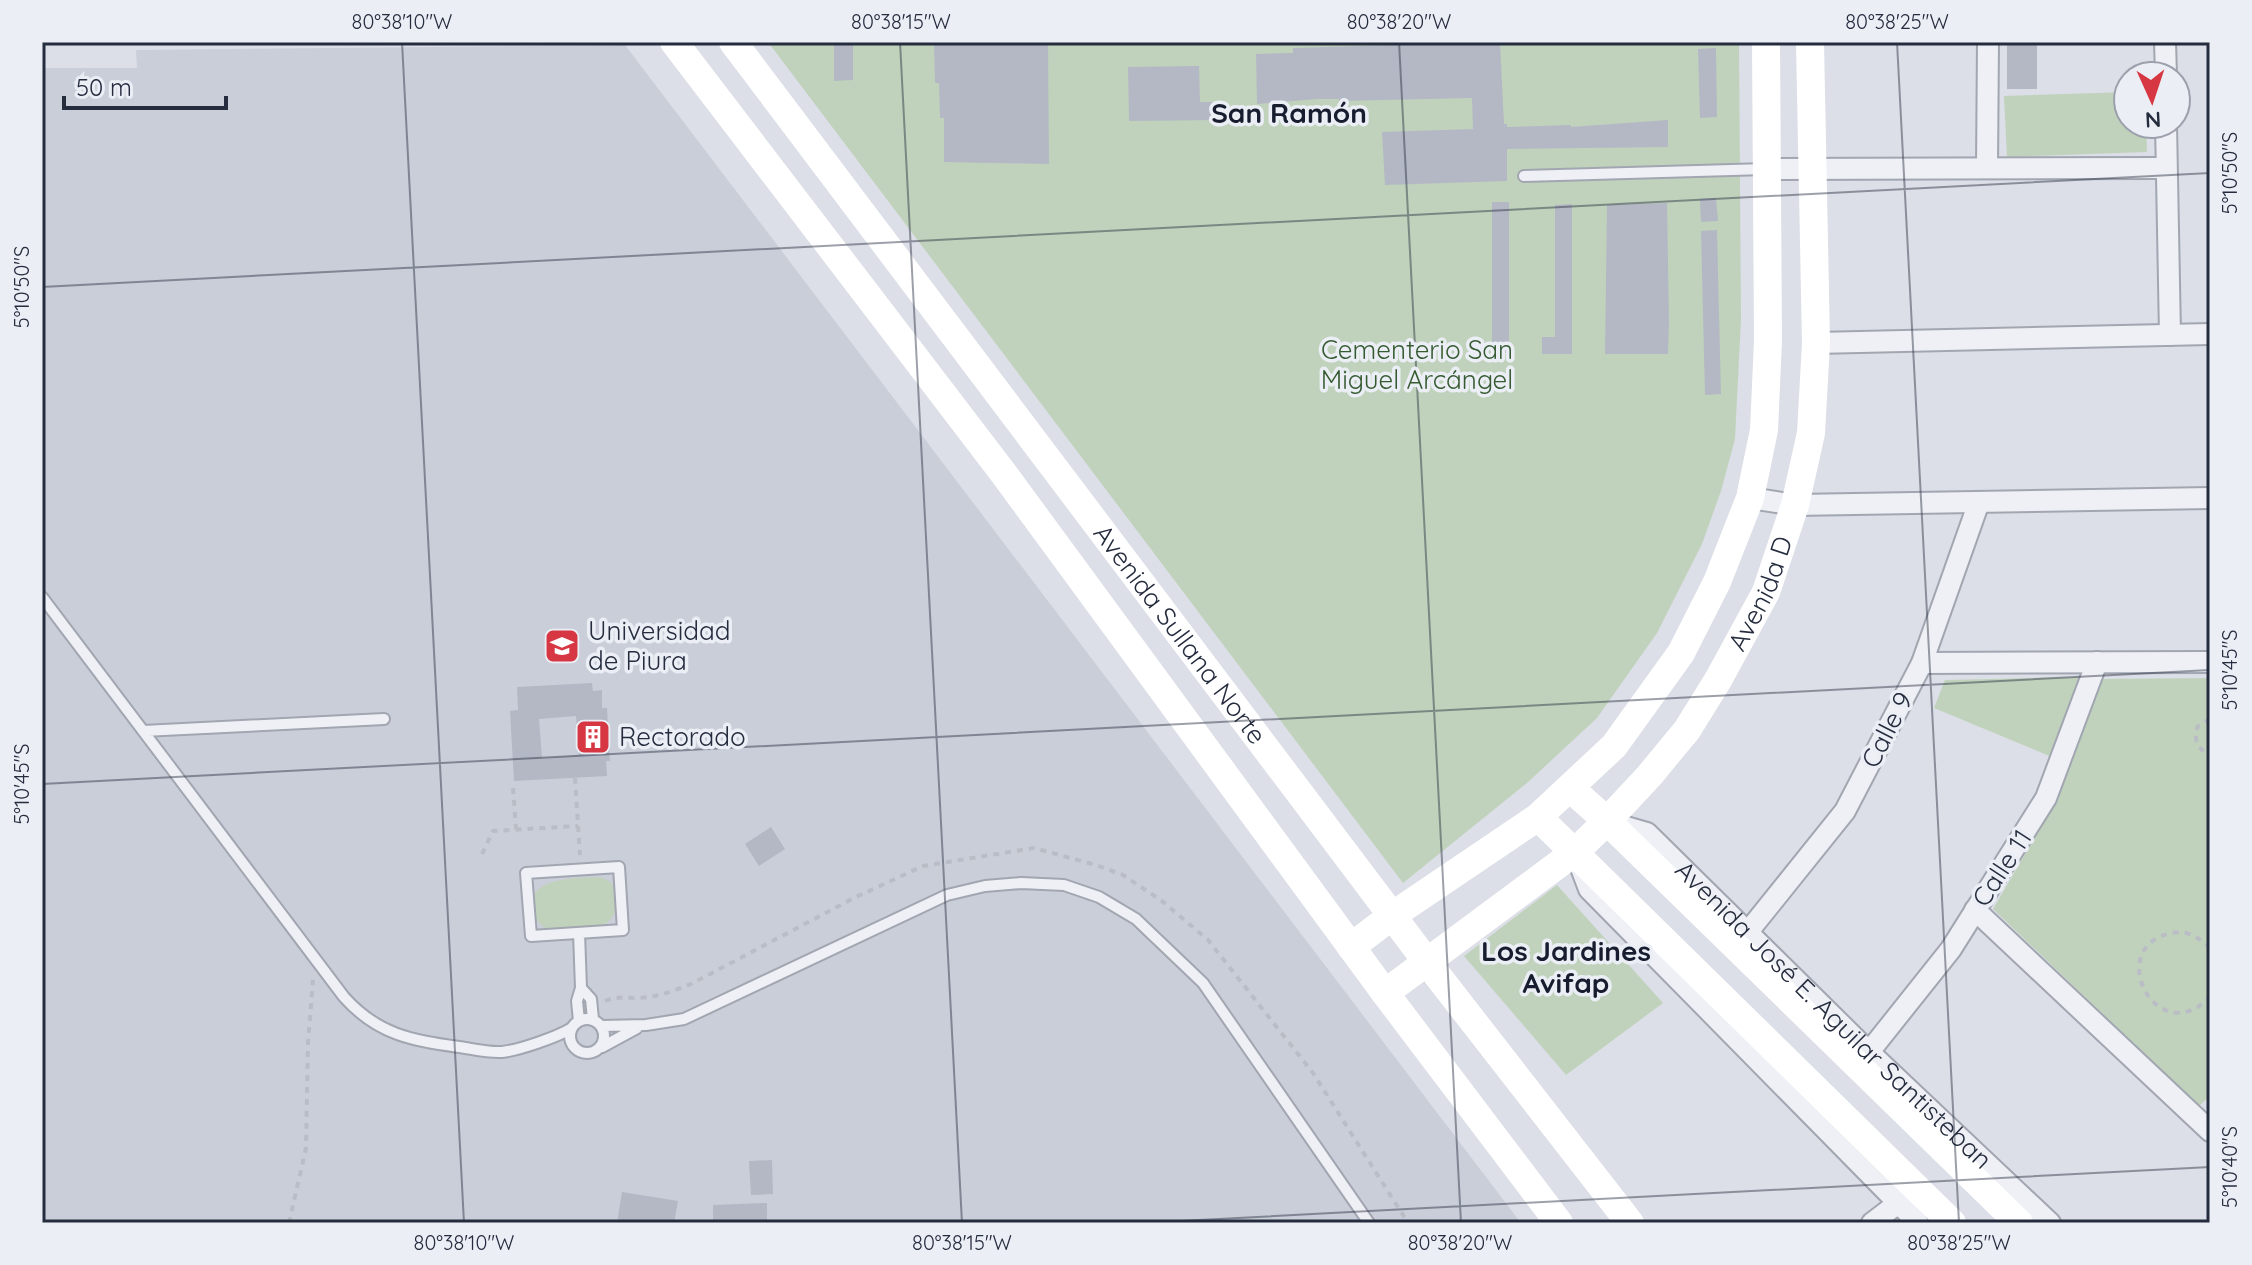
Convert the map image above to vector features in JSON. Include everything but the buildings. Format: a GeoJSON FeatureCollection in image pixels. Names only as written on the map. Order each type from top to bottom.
{"type":"FeatureCollection","features":[{"type":"Feature","properties":{"kind":"main road","name":"Avenida Sullana Norte"},"geometry":{"type":"LineString","coordinates":[[674,42],[1004,474],[1385,993],[1559,1223]]}},
{"type":"Feature","properties":{"kind":"main road","name":"Avenida Sullana Norte"},"geometry":{"type":"LineString","coordinates":[[733,42],[1427,962],[1630,1223]]}},
{"type":"Feature","properties":{"kind":"main road","name":"Avenida D"},"geometry":{"type":"LineString","coordinates":[[1351,947],[1538,817],[1614,746],[1681,653],[1717,582],[1750,498],[1764,430],[1768,340],[1766,42]]}},
{"type":"Feature","properties":{"kind":"main road","name":"Avenida D"},"geometry":{"type":"LineString","coordinates":[[1385,993],[1575,852],[1607,821],[1687,730],[1766,592],[1795,505],[1811,433],[1816,343],[1810,42]]}},
{"type":"Feature","properties":{"kind":"main road","name":"Avenida José E. Aguilar Santisteban"},"geometry":{"type":"LineString","coordinates":[[1570,788],[2019,1223]]}},
{"type":"Feature","properties":{"kind":"main road"},"geometry":{"type":"LineString","coordinates":[[1538,817],[1952,1223]]}},
{"type":"Feature","properties":{"kind":"street"},"geometry":{"type":"LineString","coordinates":[[1987,168],[1988,42]]}},
{"type":"Feature","properties":{"kind":"street"},"geometry":{"type":"LineString","coordinates":[[2166,140],[2170,335]]}},
{"type":"Feature","properties":{"kind":"street"},"geometry":{"type":"LineString","coordinates":[[1766,169],[2166,168]]}},
{"type":"Feature","properties":{"kind":"street"},"geometry":{"type":"LineString","coordinates":[[1816,343],[2210,334]]}},
{"type":"Feature","properties":{"kind":"street"},"geometry":{"type":"LineString","coordinates":[[1750,498],[1795,505],[2210,498]]}},
{"type":"Feature","properties":{"kind":"street","name":"Calle 9"},"geometry":{"type":"LineString","coordinates":[[1747,933],[1845,811],[1922,663],[1979,502]]}},
{"type":"Feature","properties":{"kind":"street","name":"Calle 11"},"geometry":{"type":"LineString","coordinates":[[1869,1052],[1951,949],[2046,798],[2097,662]]}},
{"type":"Feature","properties":{"kind":"street"},"geometry":{"type":"LineString","coordinates":[[1922,663],[2210,662]]}},
{"type":"Feature","properties":{"kind":"street","name":"Avenida José E. Aguilar Santisteban"},"geometry":{"type":"LineString","coordinates":[[1607,821],[1647,833],[1869,1052],[2050,1223]]}},
{"type":"Feature","properties":{"kind":"street"},"geometry":{"type":"LineString","coordinates":[[1575,852],[1589,889],[1918,1223]]}},
{"type":"Feature","properties":{"kind":"street"},"geometry":{"type":"LineString","coordinates":[[1975,910],[2209,1128]]}},
{"type":"Feature","properties":{"kind":"street"},"geometry":{"type":"LineString","coordinates":[[1872,1223],[1897,1204]]}},
{"type":"Feature","properties":{"kind":"lane"},"geometry":{"type":"LineString","coordinates":[[1524,176],[1766,169]]}},
{"type":"Feature","properties":{"kind":"lane"},"geometry":{"type":"LineString","coordinates":[[42,597],[314,958],[361,1016],[383,1029],[422,1041],[504,1052],[575,1024],[646,1025],[684,1019],[947,895],[985,886],[1021,883],[1064,885],[1099,897],[1136,919],[1203,983],[1369,1223]]}},
{"type":"Feature","properties":{"kind":"lane"},"geometry":{"type":"LineString","coordinates":[[143,731],[384,719]]}},
{"type":"Feature","properties":{"kind":"lane"},"geometry":{"type":"LineString","coordinates":[[619,867],[623,930],[579,933],[531,936],[526,873],[619,867]]}},
{"type":"Feature","properties":{"kind":"lane"},"geometry":{"type":"LineString","coordinates":[[578,1051],[571,1041],[581,988],[579,933]]}},
{"type":"Feature","properties":{"kind":"lane"},"geometry":{"type":"LineString","coordinates":[[581,988],[591,999],[605,1038],[599,1049]]}},
{"type":"Feature","properties":{"kind":"lane"},"geometry":{"type":"LineString","coordinates":[[545,1038],[568,1044],[585,1053],[646,1025]]}},
{"type":"Feature","properties":{"kind":"path"},"geometry":{"type":"LineString","coordinates":[[2210,719],[2198,726],[2196,738],[2200,749],[2210,754]]}},
{"type":"Feature","properties":{"kind":"path"},"geometry":{"type":"LineString","coordinates":[[575,778],[579,838]]}},
{"type":"Feature","properties":{"kind":"path"},"geometry":{"type":"LineString","coordinates":[[513,788],[516,830]]}},
{"type":"Feature","properties":{"kind":"path"},"geometry":{"type":"LineString","coordinates":[[482,854],[493,831],[578,826]]}},
{"type":"Feature","properties":{"kind":"path"},"geometry":{"type":"LineString","coordinates":[[592,1007],[614,997],[640,998],[669,993],[691,984],[840,905],[923,866],[1034,848],[1123,875],[1162,901],[1208,940],[1313,1073],[1408,1223]]}},
{"type":"Feature","properties":{"kind":"path"},"geometry":{"type":"LineString","coordinates":[[2210,948],[2202,939],[2176,932],[2152,942],[2139,964],[2142,990],[2150,1000],[2173,1012],[2199,1007],[2210,998]]}},
{"type":"Feature","properties":{"kind":"path"},"geometry":{"type":"LineString","coordinates":[[289,1223],[306,1148],[308,1043],[314,958]]}},
{"type":"Feature","properties":{"kind":"shaded area","name":"Universidad de Piura"},"geometry":{"type":"Polygon","coordinates":[[[625,45],[1521,1223],[42,1223],[42,68],[137,68],[136,50],[625,45]]]}},
{"type":"Feature","properties":{"kind":"green space","name":"Cementerio San Miguel Arcángel"},"geometry":{"type":"Polygon","coordinates":[[[768,42],[1739,42],[1741,319],[1735,439],[1702,544],[1657,633],[1597,718],[1527,783],[1403,883],[768,42]]]}},
{"type":"Feature","properties":{"kind":"green space"},"geometry":{"type":"Polygon","coordinates":[[[2112,93],[2112,140],[2147,140],[2147,152],[2007,157],[2004,96],[2112,93]]]}},
{"type":"Feature","properties":{"kind":"green space"},"geometry":{"type":"Polygon","coordinates":[[[2083,677],[2052,757],[1934,708],[1945,680],[2083,677]]]}},
{"type":"Feature","properties":{"kind":"green space"},"geometry":{"type":"Polygon","coordinates":[[[2210,678],[2210,1096],[2199,1106],[1993,909],[2047,816],[2103,679],[2210,678]]]}},
{"type":"Feature","properties":{"kind":"green space"},"geometry":{"type":"Polygon","coordinates":[[[598,877],[611,883],[617,895],[613,916],[603,925],[592,928],[560,931],[545,928],[534,914],[534,895],[544,886],[574,878],[598,877]]]}},
{"type":"Feature","properties":{"kind":"green space"},"geometry":{"type":"Polygon","coordinates":[[[1557,885],[1663,1003],[1566,1075],[1464,956],[1557,885]]]}},
{"type":"Feature","properties":{"kind":"place","name":"Universidad de Piura"},"geometry":{"type":"Point","coordinates":[562,646]}},
{"type":"Feature","properties":{"kind":"place","name":"Rectorado"},"geometry":{"type":"Point","coordinates":[593,737]}},
{"type":"Feature","properties":{"kind":"district","name":"San Ramón"},"geometry":{"type":"Point","coordinates":[1289,113]}},
{"type":"Feature","properties":{"kind":"district","name":"Los Jardines Avifap"},"geometry":{"type":"Point","coordinates":[1566,967]}}]}
